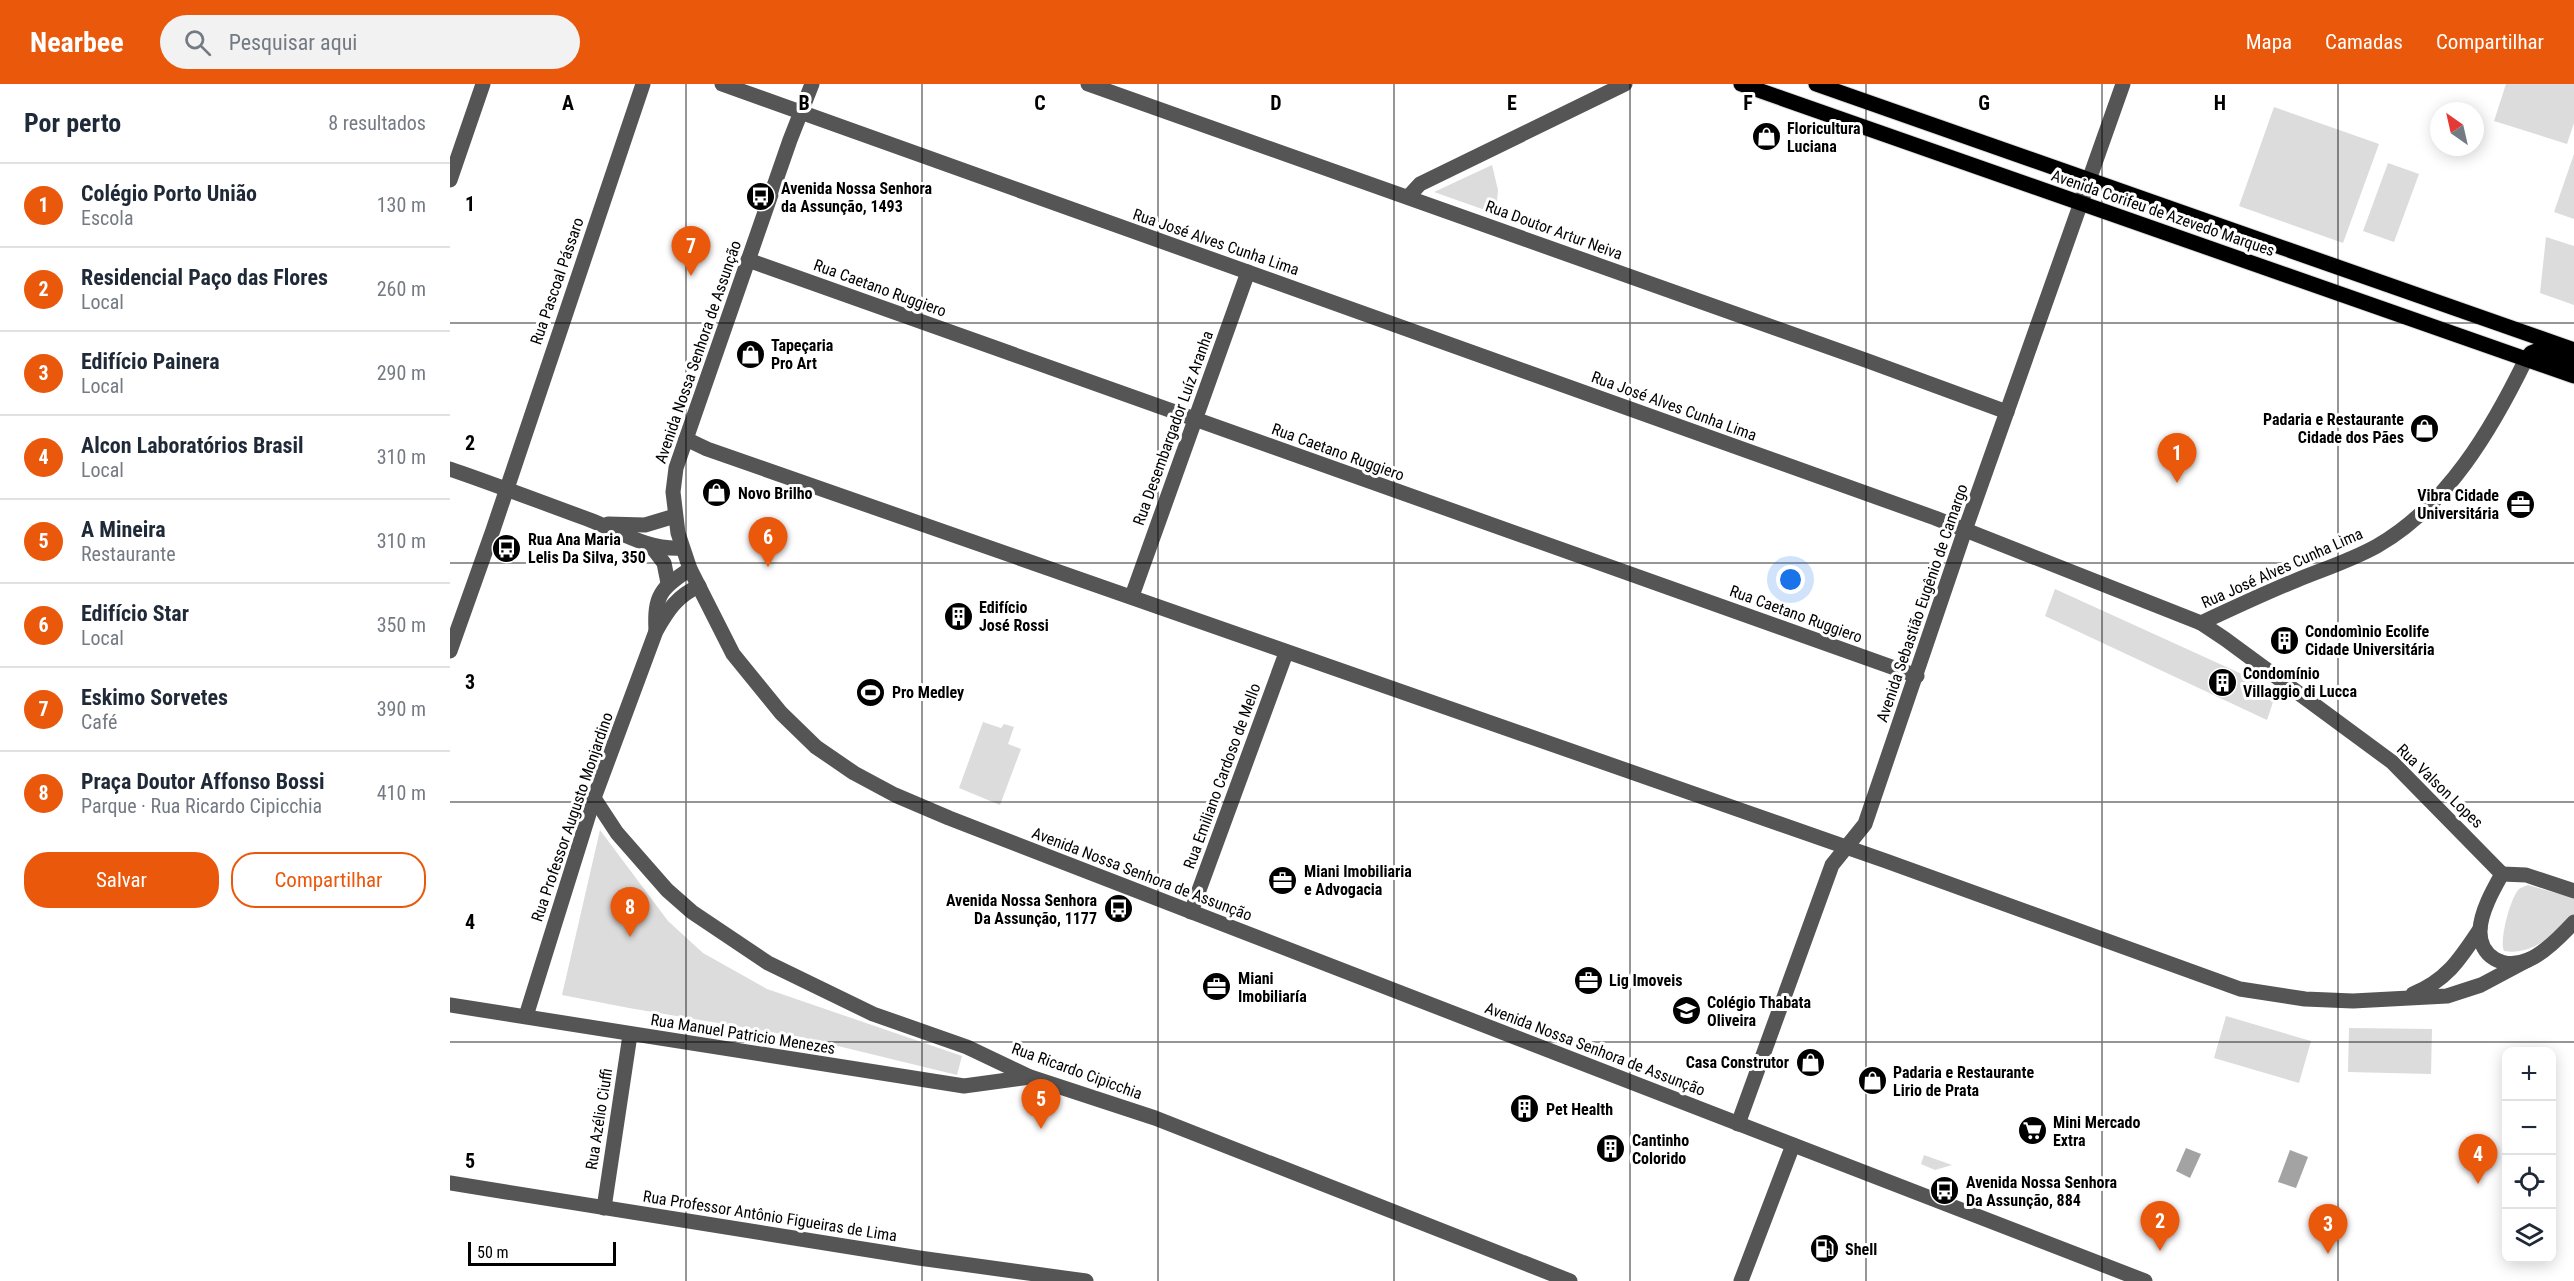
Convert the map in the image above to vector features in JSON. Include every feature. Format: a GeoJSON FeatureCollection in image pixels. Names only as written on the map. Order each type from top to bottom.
{"type":"FeatureCollection","features":[{"type":"Feature","properties":{"kind":"main road","name":"Avenida Corifeu de Azevedo Marques"},"geometry":{"type":"LineString","coordinates":[[1741,84],[2574,376]]}},
{"type":"Feature","properties":{"kind":"main road","name":"Avenida Corifeu de Azevedo Marques"},"geometry":{"type":"LineString","coordinates":[[1816,84],[2574,350]]}},
{"type":"Feature","properties":{"kind":"main road"},"geometry":{"type":"LineString","coordinates":[[2526,359],[2530,353],[2536,351],[2574,364]]}},
{"type":"Feature","properties":{"kind":"street"},"geometry":{"type":"LineString","coordinates":[[450,180],[483,84]]}},
{"type":"Feature","properties":{"kind":"street","name":"Rua Pascoal Pássaro"},"geometry":{"type":"LineString","coordinates":[[450,651],[643,84]]}},
{"type":"Feature","properties":{"kind":"street","name":"Rua José Alves Cunha Lima"},"geometry":{"type":"LineString","coordinates":[[722,84],[1965,530],[2201,623],[2249,600],[2378,546],[2416,519],[2450,481],[2479,443],[2512,388],[2526,359]]}},
{"type":"Feature","properties":{"kind":"street","name":"Avenida Nossa Senhora de Assunção"},"geometry":{"type":"LineString","coordinates":[[812,84],[686,438],[676,468],[673,492],[675,516],[682,548],[690,569],[734,654],[755,683],[816,747],[854,773],[895,795],[939,814],[2145,1281]]}},
{"type":"Feature","properties":{"kind":"street","name":"Rua Doutor Artur Neiva"},"geometry":{"type":"LineString","coordinates":[[1088,84],[2007,412]]}},
{"type":"Feature","properties":{"kind":"street"},"geometry":{"type":"LineString","coordinates":[[1408,197],[1420,184],[1625,84]]}},
{"type":"Feature","properties":{"kind":"street","name":"Avenida Sebastião Eugênio de Camargo"},"geometry":{"type":"LineString","coordinates":[[1738,1124],[1832,865],[1865,824],[1965,530],[2122,84]]}},
{"type":"Feature","properties":{"kind":"street","name":"Rua Caetano Ruggiero"},"geometry":{"type":"LineString","coordinates":[[748,260],[1917,676]]}},
{"type":"Feature","properties":{"kind":"street","name":"Rua Desembargador Luíz Aranha"},"geometry":{"type":"LineString","coordinates":[[1132,596],[1248,272]]}},
{"type":"Feature","properties":{"kind":"street"},"geometry":{"type":"LineString","coordinates":[[686,438],[708,449],[1132,596],[1286,653],[1847,847],[2240,989],[2317,999],[2353,1001],[2448,996],[2481,985],[2528,960],[2561,936],[2574,922]]}},
{"type":"Feature","properties":{"kind":"street"},"geometry":{"type":"LineString","coordinates":[[450,469],[598,523],[631,540],[651,546],[682,548]]}},
{"type":"Feature","properties":{"kind":"street"},"geometry":{"type":"LineString","coordinates":[[598,523],[645,525],[675,516]]}},
{"type":"Feature","properties":{"kind":"street"},"geometry":{"type":"LineString","coordinates":[[651,546],[664,563],[668,583],[690,569]]}},
{"type":"Feature","properties":{"kind":"street","name":"Rua Professor Augusto Monjardino"},"geometry":{"type":"LineString","coordinates":[[656,631],[655,610],[659,595],[668,583]]}},
{"type":"Feature","properties":{"kind":"street","name":"Rua Professor Augusto Monjardino"},"geometry":{"type":"LineString","coordinates":[[526,1016],[594,798],[656,631],[670,606],[687,592],[699,586]]}},
{"type":"Feature","properties":{"kind":"street","name":"Rua Valson Lopes"},"geometry":{"type":"LineString","coordinates":[[2201,623],[2392,762],[2502,874]]}},
{"type":"Feature","properties":{"kind":"street","name":"Rua Emiliano Cardoso de Mello"},"geometry":{"type":"LineString","coordinates":[[1191,912],[1286,653]]}},
{"type":"Feature","properties":{"kind":"street","name":"Rua Ricardo Cipicchia"},"geometry":{"type":"LineString","coordinates":[[594,798],[617,833],[668,890],[692,912],[768,963],[873,1014],[967,1047],[1030,1077],[1155,1118],[1570,1281]]}},
{"type":"Feature","properties":{"kind":"street"},"geometry":{"type":"LineString","coordinates":[[2402,999],[2429,987],[2446,975],[2480,929],[2492,892],[2502,874],[2536,878],[2574,891]]}},
{"type":"Feature","properties":{"kind":"street"},"geometry":{"type":"LineString","coordinates":[[2480,929],[2482,945],[2494,960],[2502,964],[2528,960]]}},
{"type":"Feature","properties":{"kind":"street","name":"Rua Manuel Patricio Menezes"},"geometry":{"type":"LineString","coordinates":[[450,1005],[964,1086],[1030,1077]]}},
{"type":"Feature","properties":{"kind":"street","name":"Rua Azélio Ciuffi"},"geometry":{"type":"LineString","coordinates":[[604,1208],[630,1035]]}},
{"type":"Feature","properties":{"kind":"street"},"geometry":{"type":"LineString","coordinates":[[1741,1281],[1793,1145]]}},
{"type":"Feature","properties":{"kind":"street","name":"Rua Professor Antônio Figueiras de Lima"},"geometry":{"type":"LineString","coordinates":[[450,1183],[919,1258],[1086,1281]]}},
{"type":"Feature","properties":{"kind":"shaded area"},"geometry":{"type":"Polygon","coordinates":[[[2506,84],[2574,84],[2574,123],[2567,144],[2494,121],[2506,84]]]}},
{"type":"Feature","properties":{"kind":"shaded area"},"geometry":{"type":"Polygon","coordinates":[[[2274,107],[2379,144],[2343,243],[2239,206],[2274,107]]]}},
{"type":"Feature","properties":{"kind":"shaded area"},"geometry":{"type":"Polygon","coordinates":[[[2574,154],[2574,219],[2554,212],[2574,154]]]}},
{"type":"Feature","properties":{"kind":"shaded area"},"geometry":{"type":"Polygon","coordinates":[[[2388,163],[2419,174],[2394,242],[2363,231],[2388,163]]]}},
{"type":"Feature","properties":{"kind":"shaded area"},"geometry":{"type":"Polygon","coordinates":[[[1492,165],[1498,190],[1496,214],[1434,192],[1492,165]]]}},
{"type":"Feature","properties":{"kind":"shaded area"},"geometry":{"type":"Polygon","coordinates":[[[2546,237],[2574,246],[2574,305],[2540,293],[2546,237]]]}},
{"type":"Feature","properties":{"kind":"shaded area"},"geometry":{"type":"Polygon","coordinates":[[[2055,589],[2277,690],[2267,720],[2045,616],[2055,589]]]}},
{"type":"Feature","properties":{"kind":"shaded area"},"geometry":{"type":"Polygon","coordinates":[[[983,722],[1001,728],[1004,724],[1014,727],[1008,744],[1021,749],[1000,805],[959,788],[983,722]]]}},
{"type":"Feature","properties":{"kind":"shaded area"},"geometry":{"type":"Polygon","coordinates":[[[600,830],[668,921],[703,953],[767,989],[962,1056],[957,1075],[801,1037],[562,995],[600,830]]]}},
{"type":"Feature","properties":{"kind":"shaded area"},"geometry":{"type":"Polygon","coordinates":[[[2528,885],[2574,898],[2574,914],[2543,942],[2524,950],[2504,951],[2504,929],[2512,901],[2519,889],[2528,885]]]}},
{"type":"Feature","properties":{"kind":"shaded area"},"geometry":{"type":"Polygon","coordinates":[[[2226,1016],[2311,1041],[2299,1083],[2214,1058],[2226,1016]]]}},
{"type":"Feature","properties":{"kind":"shaded area"},"geometry":{"type":"Polygon","coordinates":[[[2349,1028],[2432,1029],[2431,1074],[2348,1072],[2349,1028]]]}},
{"type":"Feature","properties":{"kind":"shaded area"},"geometry":{"type":"Polygon","coordinates":[[[2186,1148],[2201,1154],[2190,1178],[2176,1171],[2186,1148]]]}},
{"type":"Feature","properties":{"kind":"shaded area"},"geometry":{"type":"Polygon","coordinates":[[[2290,1150],[2308,1157],[2296,1188],[2278,1182],[2290,1150]]]}},
{"type":"Feature","properties":{"kind":"shaded area"},"geometry":{"type":"Polygon","coordinates":[[[1924,1155],[1952,1165],[1935,1170],[1921,1164],[1924,1155]]]}},
{"type":"Feature","properties":{"kind":"place","name":"Floricultura Luciana"},"geometry":{"type":"Point","coordinates":[1766,137]}},
{"type":"Feature","properties":{"kind":"place","name":"Avenida Nossa Senhora da Assunção, 1493"},"geometry":{"type":"Point","coordinates":[760,197]}},
{"type":"Feature","properties":{"kind":"place","name":"Eskimo Sorvetes"},"geometry":{"type":"Point","coordinates":[691,276]}},
{"type":"Feature","properties":{"kind":"place","name":"Tapeçaria Pro Art"},"geometry":{"type":"Point","coordinates":[750,354]}},
{"type":"Feature","properties":{"kind":"place","name":"Padaria e Restaurante Cidade dos Pães"},"geometry":{"type":"Point","coordinates":[2425,428]}},
{"type":"Feature","properties":{"kind":"place","name":"Colégio Porto União"},"geometry":{"type":"Point","coordinates":[2177,483]}},
{"type":"Feature","properties":{"kind":"place","name":"Novo Brilho"},"geometry":{"type":"Point","coordinates":[717,493]}},
{"type":"Feature","properties":{"kind":"place","name":"Vibra Cidade Universitária"},"geometry":{"type":"Point","coordinates":[2520,504]}},
{"type":"Feature","properties":{"kind":"place","name":"Rua Ana Maria Lelis Da Silva, 350"},"geometry":{"type":"Point","coordinates":[507,548]}},
{"type":"Feature","properties":{"kind":"place","name":"Edifício Star"},"geometry":{"type":"Point","coordinates":[768,567]}},
{"type":"Feature","properties":{"kind":"place","name":"Edifício José Rossi"},"geometry":{"type":"Point","coordinates":[958,616]}},
{"type":"Feature","properties":{"kind":"place","name":"Condomìnio Ecolife Cidade Universitária"},"geometry":{"type":"Point","coordinates":[2284,640]}},
{"type":"Feature","properties":{"kind":"place","name":"Condomínio Villaggio di Lucca"},"geometry":{"type":"Point","coordinates":[2222,682]}},
{"type":"Feature","properties":{"kind":"place","name":"Pro Medley"},"geometry":{"type":"Point","coordinates":[871,692]}},
{"type":"Feature","properties":{"kind":"place","name":"Miani Imobiliaria e Advogacia"},"geometry":{"type":"Point","coordinates":[1283,880]}},
{"type":"Feature","properties":{"kind":"place","name":"Avenida Nossa Senhora Da Assunção, 1177"},"geometry":{"type":"Point","coordinates":[1118,909]}},
{"type":"Feature","properties":{"kind":"place","name":"Praça Doutor Affonso Bossi"},"geometry":{"type":"Point","coordinates":[630,937]}},
{"type":"Feature","properties":{"kind":"place","name":"Lig Imoveis"},"geometry":{"type":"Point","coordinates":[1588,980]}},
{"type":"Feature","properties":{"kind":"place","name":"Miani Imobiliaría"},"geometry":{"type":"Point","coordinates":[1217,987]}},
{"type":"Feature","properties":{"kind":"place","name":"Colégio Thabata Oliveira"},"geometry":{"type":"Point","coordinates":[1686,1011]}},
{"type":"Feature","properties":{"kind":"place","name":"Casa Construtor"},"geometry":{"type":"Point","coordinates":[1810,1062]}},
{"type":"Feature","properties":{"kind":"place","name":"Padaria e Restaurante Lirio de Prata"},"geometry":{"type":"Point","coordinates":[1872,1081]}},
{"type":"Feature","properties":{"kind":"place","name":"Pet Health"},"geometry":{"type":"Point","coordinates":[1525,1109]}},
{"type":"Feature","properties":{"kind":"place","name":"A Mineira"},"geometry":{"type":"Point","coordinates":[1041,1129]}},
{"type":"Feature","properties":{"kind":"place","name":"Mini Mercado Extra"},"geometry":{"type":"Point","coordinates":[2032,1131]}},
{"type":"Feature","properties":{"kind":"place","name":"Cantinho Colorido"},"geometry":{"type":"Point","coordinates":[1611,1149]}},
{"type":"Feature","properties":{"kind":"place","name":"Alcon Laboratórios Brasil"},"geometry":{"type":"Point","coordinates":[2478,1184]}},
{"type":"Feature","properties":{"kind":"place","name":"Avenida Nossa Senhora Da Assunção, 884"},"geometry":{"type":"Point","coordinates":[1945,1191]}},
{"type":"Feature","properties":{"kind":"place","name":"Shell"},"geometry":{"type":"Point","coordinates":[1824,1249]}},
{"type":"Feature","properties":{"kind":"place","name":"Residencial Paço das Flores"},"geometry":{"type":"Point","coordinates":[2160,1251]}},
{"type":"Feature","properties":{"kind":"place","name":"Edifício Painera"},"geometry":{"type":"Point","coordinates":[2328,1254]}}]}
